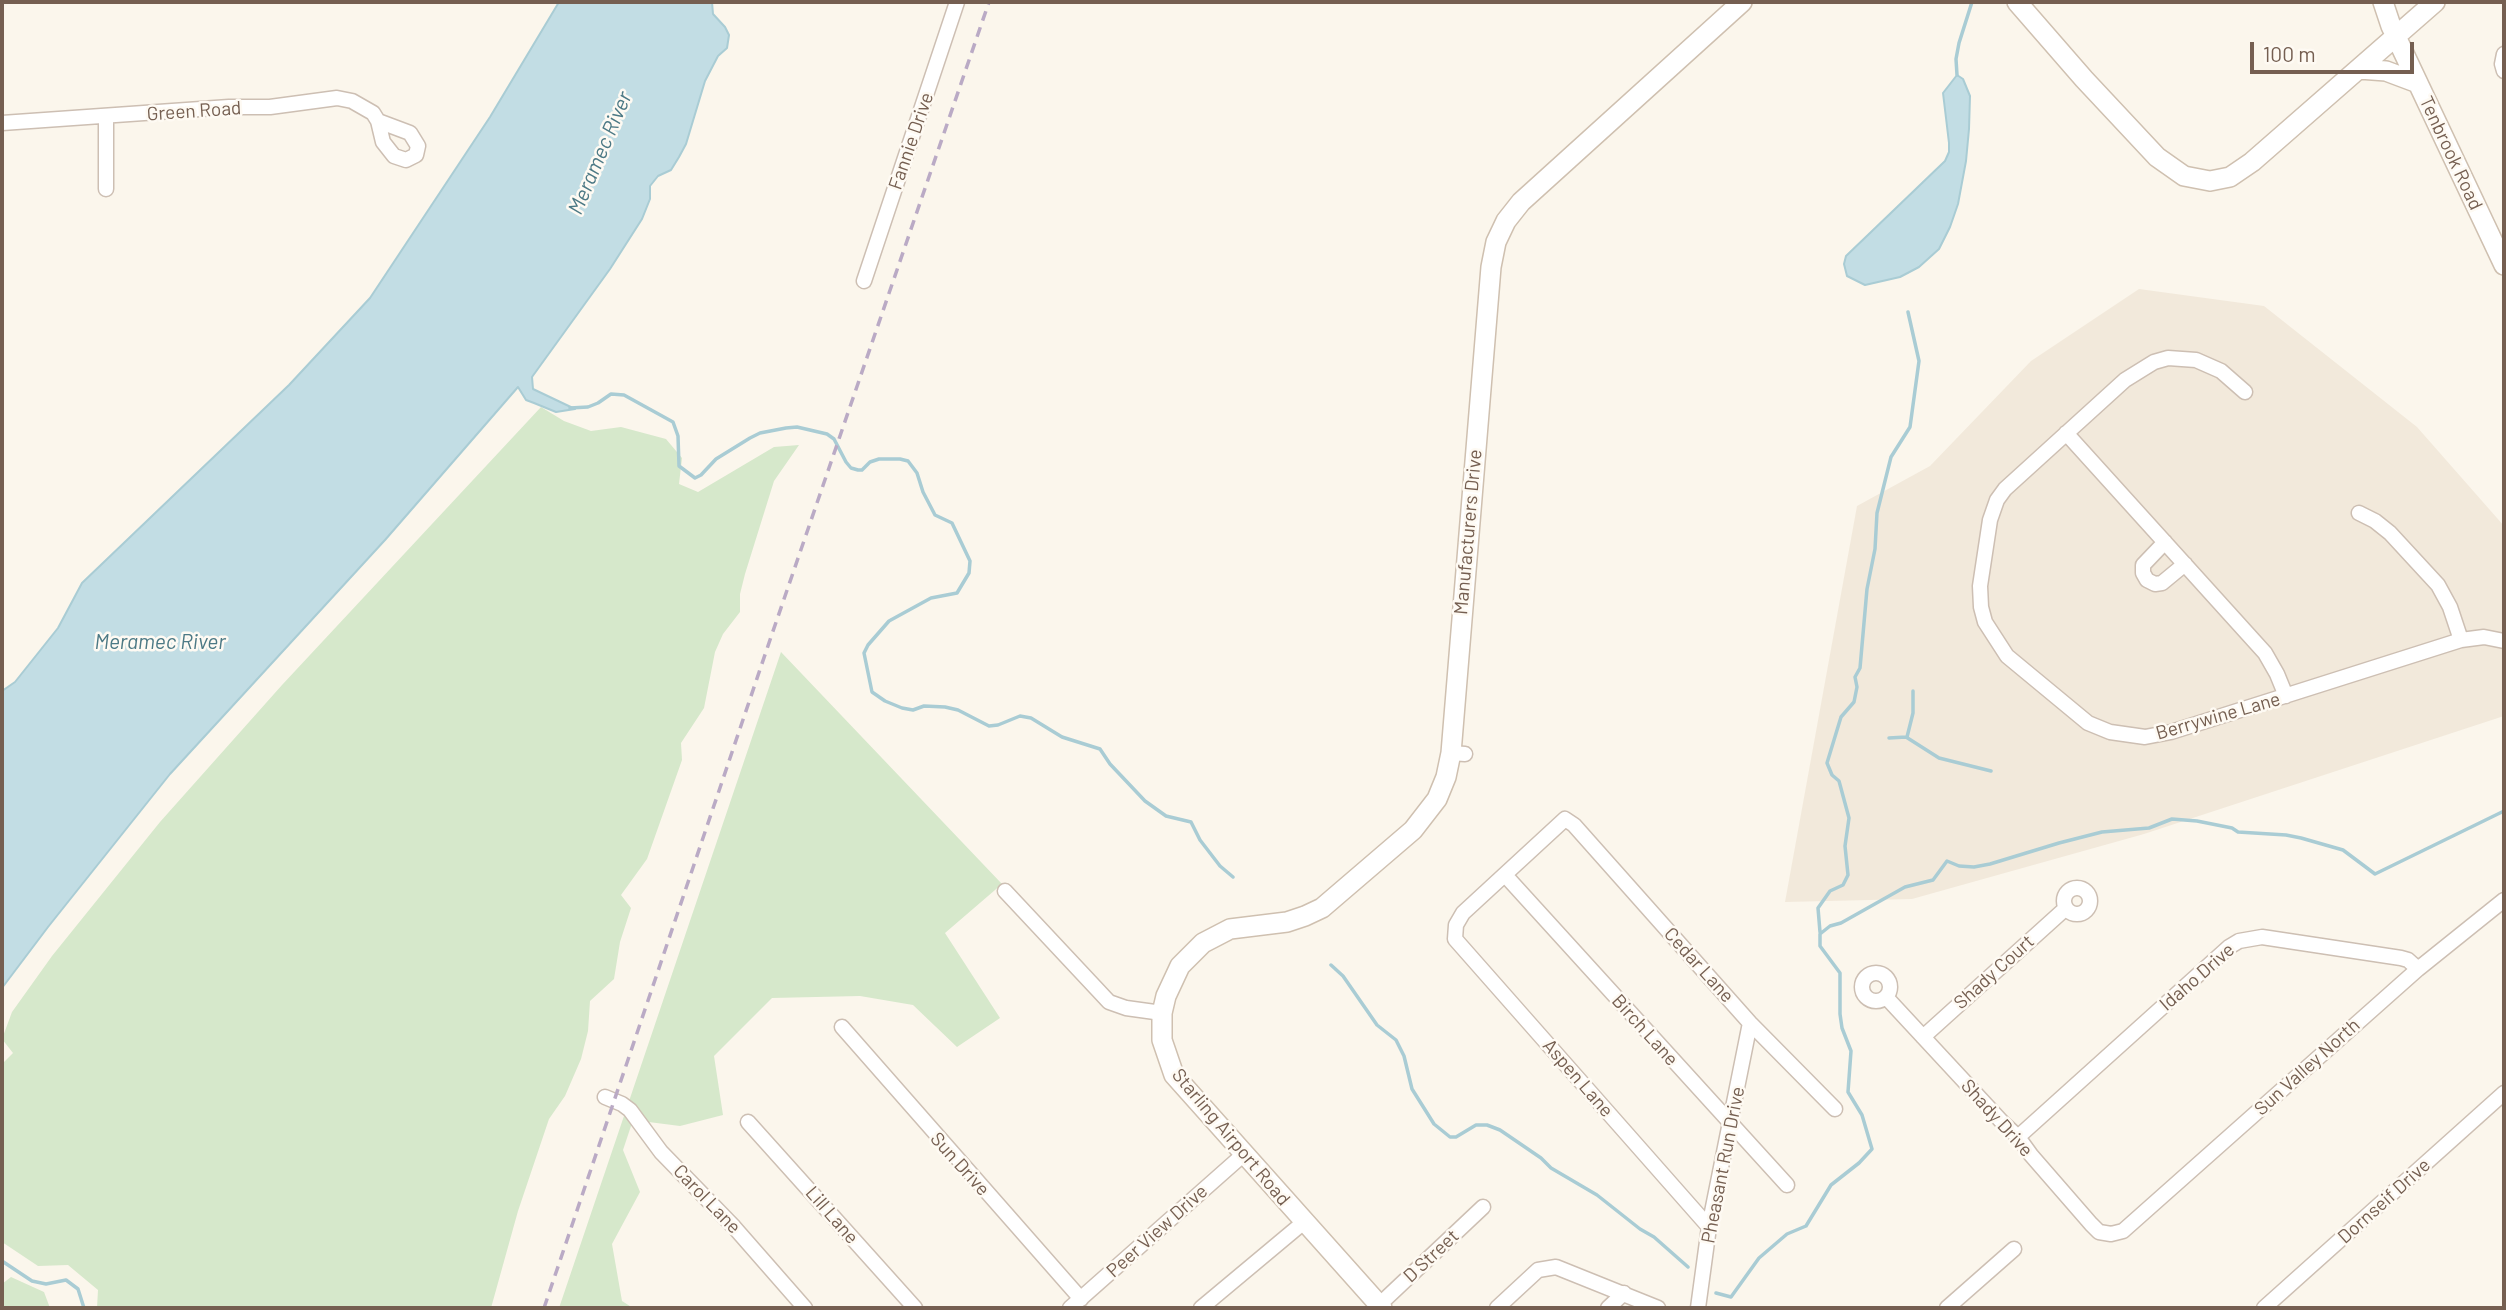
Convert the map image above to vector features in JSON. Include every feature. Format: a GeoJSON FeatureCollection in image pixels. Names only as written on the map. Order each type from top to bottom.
{"type":"FeatureCollection","features":[{"type":"Feature","properties":{"kind":"street","name":"Fannie Drive"},"geometry":{"type":"LineString","coordinates":[[864,281],[957,2]]}},
{"type":"Feature","properties":{"kind":"street","name":"Manufacturers Drive"},"geometry":{"type":"LineString","coordinates":[[1162,1013],[1175,974],[1186,957],[1198,946],[1230,929],[1244,925],[1287,922],[1329,903],[1424,818],[1437,799],[1458,753],[1492,261],[1496,242],[1506,221],[1521,202],[1742,2]]}},
{"type":"Feature","properties":{"kind":"street"},"geometry":{"type":"LineString","coordinates":[[2017,2],[2145,145],[2173,170],[2197,180],[2220,180],[2241,170],[2428,8]]}},
{"type":"Feature","properties":{"kind":"street"},"geometry":{"type":"LineString","coordinates":[[2383,2],[2400,15],[2428,8]]}},
{"type":"Feature","properties":{"kind":"street","name":"Tenbrook Road"},"geometry":{"type":"LineString","coordinates":[[2383,2],[2396,37],[2504,265]]}},
{"type":"Feature","properties":{"kind":"street"},"geometry":{"type":"LineString","coordinates":[[2504,54],[2504,71]]}},
{"type":"Feature","properties":{"kind":"street"},"geometry":{"type":"LineString","coordinates":[[2359,69],[2386,71],[2418,83]]}},
{"type":"Feature","properties":{"kind":"street","name":"Green Road"},"geometry":{"type":"LineString","coordinates":[[2,123],[229,107],[270,107],[337,98],[352,101],[373,113],[378,121]]}},
{"type":"Feature","properties":{"kind":"street"},"geometry":{"type":"LineString","coordinates":[[106,117],[106,189]]}},
{"type":"Feature","properties":{"kind":"street","name":"Berrywine Lane"},"geometry":{"type":"LineString","coordinates":[[2245,392],[2209,365],[2196,360],[2168,358],[2154,362],[2136,372],[2005,489],[1993,510],[1983,557],[1981,607],[1985,622],[1998,645],[2017,665],[2080,717],[2098,728],[2123,735],[2151,736],[2171,732],[2460,640],[2484,637],[2504,641]]}},
{"type":"Feature","properties":{"kind":"street"},"geometry":{"type":"LineString","coordinates":[[2066,433],[2265,653],[2286,696]]}},
{"type":"Feature","properties":{"kind":"street"},"geometry":{"type":"LineString","coordinates":[[2359,513],[2390,533],[2438,585],[2450,607],[2460,640]]}},
{"type":"Feature","properties":{"kind":"street"},"geometry":{"type":"LineString","coordinates":[[2165,542],[2145,562],[2145,578],[2155,584],[2162,583],[2185,564]]}},
{"type":"Feature","properties":{"kind":"street","name":"Cedar Lane"},"geometry":{"type":"LineString","coordinates":[[1505,874],[1566,819],[1750,1023],[1835,1109]]}},
{"type":"Feature","properties":{"kind":"street","name":"Aspen Lane"},"geometry":{"type":"LineString","coordinates":[[1505,874],[1463,913],[1456,925],[1455,939],[1709,1227]]}},
{"type":"Feature","properties":{"kind":"street","name":"Birch Lane"},"geometry":{"type":"LineString","coordinates":[[1505,874],[1787,1185]]}},
{"type":"Feature","properties":{"kind":"street"},"geometry":{"type":"LineString","coordinates":[[1005,891],[1109,1002],[1126,1008],[1162,1013]]}},
{"type":"Feature","properties":{"kind":"street","name":"Sun Valley North"},"geometry":{"type":"LineString","coordinates":[[2111,1234],[2123,1231],[2418,969],[2504,900]]}},
{"type":"Feature","properties":{"kind":"street","name":"Shady Court"},"geometry":{"type":"LineString","coordinates":[[1923,1037],[2066,908]]}},
{"type":"Feature","properties":{"kind":"street","name":"Idaho Drive"},"geometry":{"type":"LineString","coordinates":[[2018,1136],[2219,956],[2239,942],[2262,937],[2401,958],[2408,960],[2418,969]]}},
{"type":"Feature","properties":{"kind":"street","name":"Shady Drive"},"geometry":{"type":"LineString","coordinates":[[1886,996],[2018,1136],[2031,1156],[2091,1224],[2099,1231],[2111,1234]]}},
{"type":"Feature","properties":{"kind":"street","name":"Starling Airport Road"},"geometry":{"type":"LineString","coordinates":[[1162,1013],[1164,1048],[1174,1075],[1380,1307]]}},
{"type":"Feature","properties":{"kind":"street","name":"Pheasant Run Drive"},"geometry":{"type":"LineString","coordinates":[[1699,1308],[1709,1227],[1750,1023]]}},
{"type":"Feature","properties":{"kind":"street","name":"Sun Drive"},"geometry":{"type":"LineString","coordinates":[[842,1027],[1075,1304]]}},
{"type":"Feature","properties":{"kind":"street","name":"Dornseif Drive"},"geometry":{"type":"LineString","coordinates":[[2264,1308],[2504,1093]]}},
{"type":"Feature","properties":{"kind":"street","name":"Carol Lane"},"geometry":{"type":"LineString","coordinates":[[605,1097],[614,1099],[630,1110],[661,1152],[734,1227],[805,1308]]}},
{"type":"Feature","properties":{"kind":"street","name":"Lill Lane"},"geometry":{"type":"LineString","coordinates":[[748,1122],[915,1308]]}},
{"type":"Feature","properties":{"kind":"street","name":"Peer View Drive"},"geometry":{"type":"LineString","coordinates":[[1075,1304],[1244,1154]]}},
{"type":"Feature","properties":{"kind":"street","name":"D Street"},"geometry":{"type":"LineString","coordinates":[[1380,1307],[1483,1207]]}},
{"type":"Feature","properties":{"kind":"street"},"geometry":{"type":"LineString","coordinates":[[1201,1308],[1304,1222]]}},
{"type":"Feature","properties":{"kind":"street"},"geometry":{"type":"LineString","coordinates":[[1947,1308],[2014,1249]]}},
{"type":"Feature","properties":{"kind":"street"},"geometry":{"type":"LineString","coordinates":[[1497,1308],[1538,1270],[1556,1267],[1658,1308]]}},
{"type":"Feature","properties":{"kind":"street"},"geometry":{"type":"LineString","coordinates":[[1608,1308],[1624,1293]]}},
{"type":"Feature","properties":{"kind":"shaded area"},"geometry":{"type":"Polygon","coordinates":[[[2139,289],[2264,306],[2417,427],[2504,526],[2504,716],[2144,834],[1912,899],[1785,902],[1857,506],[1930,466],[2031,361],[2139,289]]]}},
{"type":"Feature","properties":{"kind":"green space"},"geometry":{"type":"Polygon","coordinates":[[[541,407],[564,421],[591,431],[621,427],[666,439],[682,458],[679,484],[698,492],[774,447],[799,445],[774,481],[745,574],[740,594],[740,612],[723,634],[715,652],[704,708],[681,743],[682,760],[647,859],[621,895],[631,908],[620,942],[614,979],[590,1001],[588,1031],[581,1059],[565,1096],[549,1119],[518,1211],[491,1308],[97,1308],[98,1290],[68,1265],[38,1266],[2,1242],[2,1064],[13,1053],[2,1039],[12,1012],[52,956],[160,822],[282,685],[541,407]]]}},
{"type":"Feature","properties":{"kind":"green space"},"geometry":{"type":"Polygon","coordinates":[[[781,652],[1002,884],[945,933],[1000,1018],[957,1047],[913,1005],[860,996],[772,998],[714,1056],[723,1115],[680,1126],[633,1120],[623,1150],[640,1192],[612,1244],[622,1301],[633,1308],[559,1308],[781,652]]]}},
{"type":"Feature","properties":{"kind":"green space"},"geometry":{"type":"Polygon","coordinates":[[[11,1277],[44,1292],[50,1308],[2,1308],[2,1284],[11,1277]]]}},
{"type":"Feature","properties":{"kind":"water","name":"Meramec River"},"geometry":{"type":"Polygon","coordinates":[[[559,2],[712,2],[713,14],[729,35],[727,48],[718,56],[705,81],[686,144],[679,157],[671,170],[658,176],[650,186],[650,199],[642,219],[610,269],[532,377],[533,389],[575,409],[556,412],[526,400],[518,387],[385,540],[170,774],[2,988],[2,691],[15,682],[58,628],[82,583],[289,385],[370,298],[490,117],[559,2]]]}},
{"type":"Feature","properties":{"kind":"water"},"geometry":{"type":"Polygon","coordinates":[[[1957,75],[1963,79],[1970,96],[1969,129],[1958,204],[1950,227],[1939,249],[1919,267],[1900,277],[1865,285],[1847,276],[1844,264],[1846,256],[1945,161],[1949,143],[1943,93],[1957,75]]]}},
{"type":"Feature","properties":{"kind":"waterway"},"geometry":{"type":"LineString","coordinates":[[1957,75],[1959,43],[1972,2]]}},
{"type":"Feature","properties":{"kind":"waterway"},"geometry":{"type":"LineString","coordinates":[[1820,932],[1818,908],[1830,891],[1843,885],[1848,875],[1845,846],[1849,818],[1839,781],[1832,775],[1827,763],[1841,717],[1854,702],[1867,589],[1875,549],[1877,513],[1891,457],[1910,427],[1919,361],[1908,312]]}},
{"type":"Feature","properties":{"kind":"waterway"},"geometry":{"type":"LineString","coordinates":[[570,408],[588,407],[611,394],[624,395],[673,422],[678,436],[679,466],[695,478],[716,459],[750,438],[760,433],[797,427],[827,434],[834,439],[851,468],[862,470],[870,462],[879,459],[908,461],[917,473],[935,515],[952,523],[970,561],[969,573],[957,593],[931,598],[889,621],[868,645],[864,653],[872,692],[902,708],[913,710],[924,706],[945,707],[958,710],[989,726],[1020,716],[1031,718],[1062,737],[1100,749],[1110,764],[1145,801],[1166,816],[1191,822],[1200,840],[1220,866],[1233,877]]}},
{"type":"Feature","properties":{"kind":"waterway"},"geometry":{"type":"LineString","coordinates":[[1907,737],[1913,713],[1913,691]]}},
{"type":"Feature","properties":{"kind":"waterway"},"geometry":{"type":"LineString","coordinates":[[1889,738],[1906,737],[1939,758],[1991,771]]}},
{"type":"Feature","properties":{"kind":"waterway"},"geometry":{"type":"LineString","coordinates":[[1716,1293],[1731,1297],[1759,1258],[1787,1234],[1806,1226],[1831,1185],[1872,1149],[1862,1115],[1848,1092],[1851,1051],[1840,1014],[1840,973],[1820,946],[1820,934],[1830,926],[1841,923],[1905,887],[1933,880],[1947,861],[1959,866],[1974,867],[2102,832],[2149,828],[2172,819],[2197,821],[2232,828],[2238,832],[2301,838],[2343,850],[2375,874],[2504,811]]}},
{"type":"Feature","properties":{"kind":"waterway"},"geometry":{"type":"LineString","coordinates":[[1331,965],[1343,976],[1377,1025],[1396,1040],[1404,1056],[1412,1089],[1434,1124],[1450,1137],[1456,1137],[1476,1125],[1487,1125],[1500,1130],[1551,1168],[1597,1195],[1654,1237],[1688,1267]]}},
{"type":"Feature","properties":{"kind":"waterway"},"geometry":{"type":"LineString","coordinates":[[2,1261],[32,1281],[46,1284],[66,1280],[78,1289],[84,1308]]}},
{"type":"Feature","properties":{"kind":"railway"},"geometry":{"type":"LineString","coordinates":[[544,1308],[989,2]]}}]}
